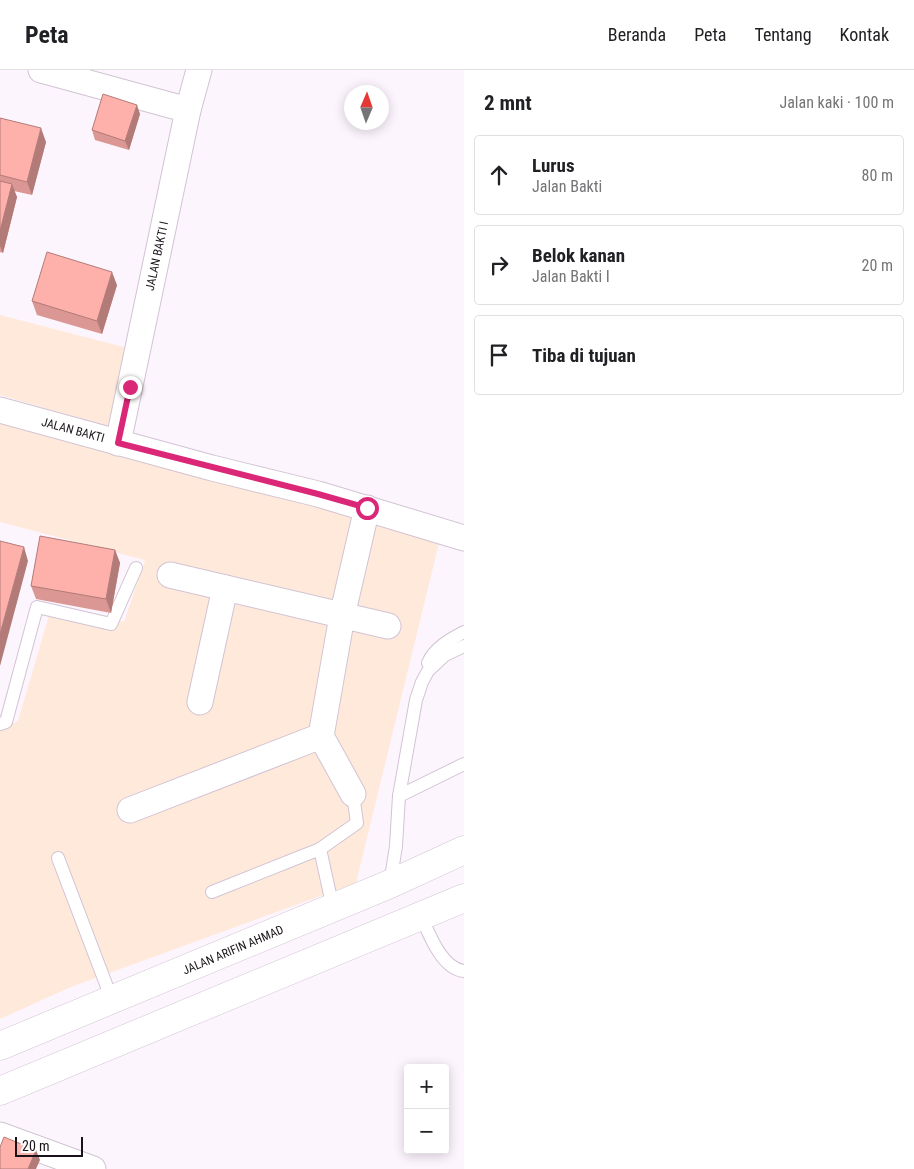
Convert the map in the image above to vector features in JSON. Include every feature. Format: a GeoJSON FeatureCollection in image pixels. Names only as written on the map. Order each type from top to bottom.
{"type":"FeatureCollection","features":[{"type":"Feature","properties":{"kind":"main road","name":"JALAN ARIFIN AHMAD"},"geometry":{"type":"LineString","coordinates":[[0,1046],[390,884],[464,850]]}},
{"type":"Feature","properties":{"kind":"main road"},"geometry":{"type":"LineString","coordinates":[[0,1091],[464,898]]}},
{"type":"Feature","properties":{"kind":"main road"},"geometry":{"type":"LineString","coordinates":[[160,980],[178,1018]]}},
{"type":"Feature","properties":{"kind":"street"},"geometry":{"type":"LineString","coordinates":[[41,70],[188,110]]}},
{"type":"Feature","properties":{"kind":"street","name":"JALAN BAKTI I"},"geometry":{"type":"LineString","coordinates":[[118,443],[188,110],[199,70]]}},
{"type":"Feature","properties":{"kind":"street","name":"JALAN BAKTI"},"geometry":{"type":"LineString","coordinates":[[0,410],[118,443],[318,494],[464,538]]}},
{"type":"Feature","properties":{"kind":"street"},"geometry":{"type":"LineString","coordinates":[[353,794],[321,736],[342,616],[367,508]]}},
{"type":"Feature","properties":{"kind":"street"},"geometry":{"type":"LineString","coordinates":[[170,575],[388,626]]}},
{"type":"Feature","properties":{"kind":"street"},"geometry":{"type":"LineString","coordinates":[[200,702],[225,588]]}},
{"type":"Feature","properties":{"kind":"street"},"geometry":{"type":"LineString","coordinates":[[130,810],[321,736]]}},
{"type":"Feature","properties":{"kind":"street"},"geometry":{"type":"LineString","coordinates":[[0,1134],[93,1169]]}},
{"type":"Feature","properties":{"kind":"lane"},"geometry":{"type":"LineString","coordinates":[[0,724],[6,722],[37,607],[111,624],[136,568]]}},
{"type":"Feature","properties":{"kind":"lane"},"geometry":{"type":"LineString","coordinates":[[390,884],[396,846],[399,796],[416,700],[430,658],[439,648],[464,632]]}},
{"type":"Feature","properties":{"kind":"lane"},"geometry":{"type":"LineString","coordinates":[[422,682],[435,663],[445,655],[462,649]]}},
{"type":"Feature","properties":{"kind":"lane"},"geometry":{"type":"LineString","coordinates":[[399,796],[464,764]]}},
{"type":"Feature","properties":{"kind":"lane"},"geometry":{"type":"LineString","coordinates":[[212,892],[320,849],[358,823],[353,794]]}},
{"type":"Feature","properties":{"kind":"lane"},"geometry":{"type":"LineString","coordinates":[[320,849],[333,908]]}},
{"type":"Feature","properties":{"kind":"lane"},"geometry":{"type":"LineString","coordinates":[[58,858],[112,1000]]}},
{"type":"Feature","properties":{"kind":"lane"},"geometry":{"type":"LineString","coordinates":[[421,916],[439,955],[459,970],[464,971]]}},
{"type":"Feature","properties":{"kind":"shaded area"},"geometry":{"type":"Polygon","coordinates":[[[0,315],[143,352],[107,426],[0,395],[0,315]]]}},
{"type":"Feature","properties":{"kind":"shaded area"},"geometry":{"type":"Polygon","coordinates":[[[0,421],[440,539],[356,883],[71,987],[0,1019],[0,729],[18,721],[52,605],[124,622],[145,560],[0,522],[0,421]]]}},
{"type":"Feature","properties":{"kind":"building"},"geometry":{"type":"Polygon","coordinates":[[[103,94],[137,105],[125,141],[92,130],[103,94]]]}},
{"type":"Feature","properties":{"kind":"building"},"geometry":{"type":"Polygon","coordinates":[[[0,118],[41,128],[27,182],[0,175],[0,118]]]}},
{"type":"Feature","properties":{"kind":"building"},"geometry":{"type":"Polygon","coordinates":[[[0,181],[12,184],[0,231],[0,181]]]}},
{"type":"Feature","properties":{"kind":"building"},"geometry":{"type":"Polygon","coordinates":[[[47,252],[112,272],[97,321],[32,301],[47,252]]]}},
{"type":"Feature","properties":{"kind":"building"},"geometry":{"type":"Polygon","coordinates":[[[40,536],[115,550],[106,599],[31,586],[40,536]]]}},
{"type":"Feature","properties":{"kind":"building"},"geometry":{"type":"Polygon","coordinates":[[[0,541],[24,547],[0,634],[0,541]]]}},
{"type":"Feature","properties":{"kind":"building"},"geometry":{"type":"Polygon","coordinates":[[[4,1137],[36,1150],[28,1169],[0,1169],[0,1147],[4,1137]]]}},
{"type":"Feature","properties":{"kind":"route"},"geometry":{"type":"LineString","coordinates":[[130,387],[118,443],[367,508]]}}]}
